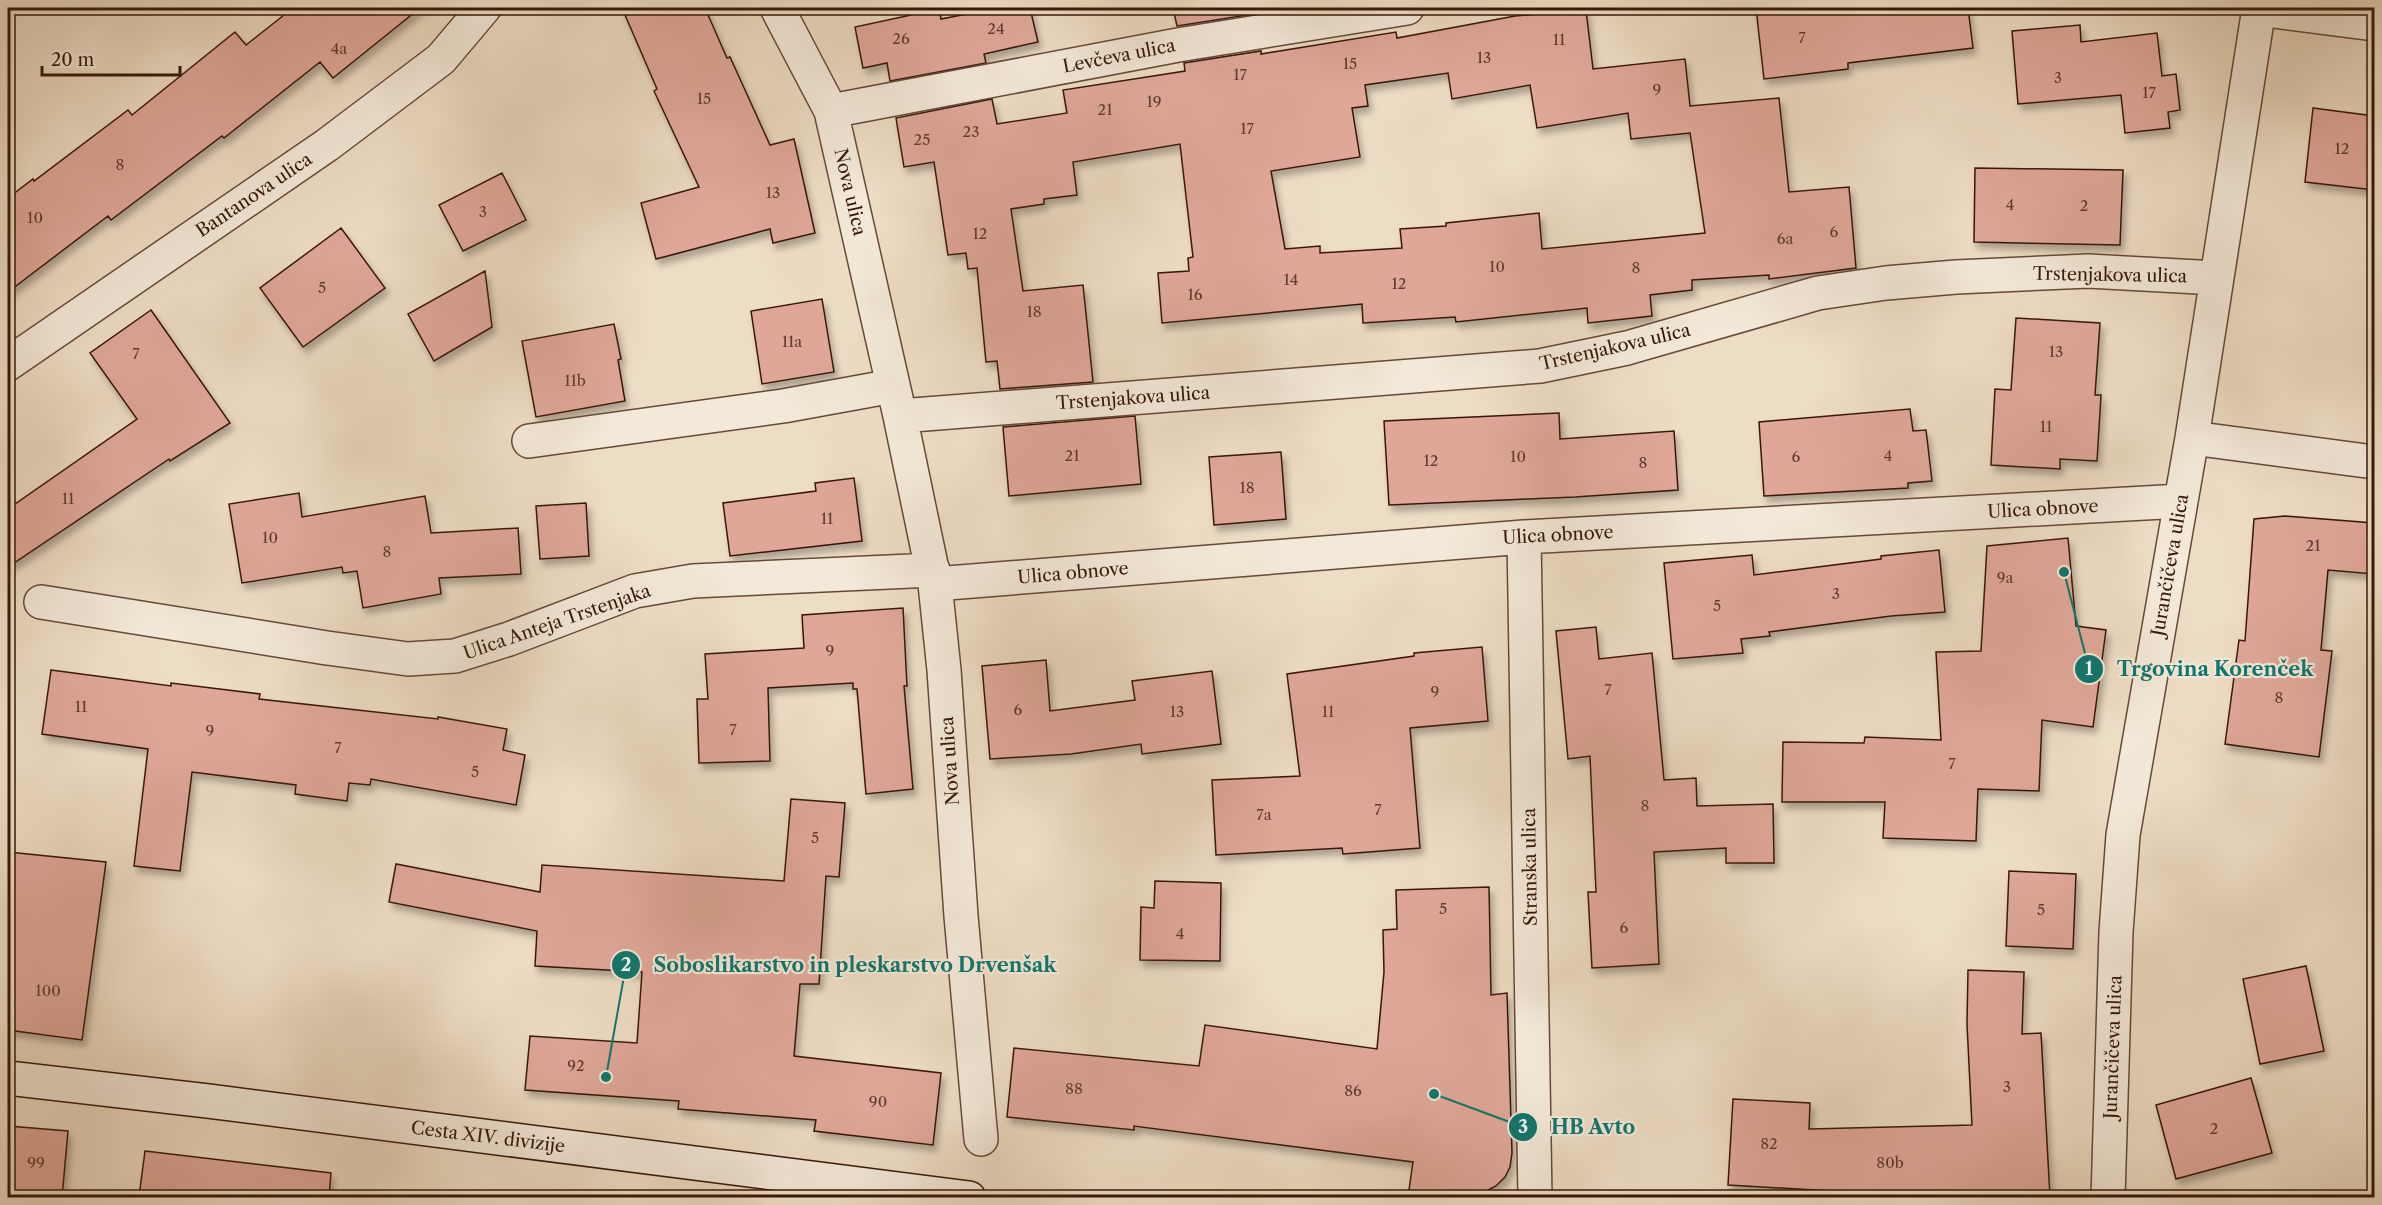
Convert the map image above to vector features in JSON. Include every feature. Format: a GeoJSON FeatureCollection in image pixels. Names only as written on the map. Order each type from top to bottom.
{"type":"FeatureCollection","features":[{"type":"Feature","properties":{"kind":"street","name":"Bantanova ulica"},"geometry":{"type":"LineString","coordinates":[[8,364],[327,145],[441,59],[484,8]]}},
{"type":"Feature","properties":{"kind":"street","name":"Nova ulica"},"geometry":{"type":"LineString","coordinates":[[777,8],[831,111],[897,401],[934,577],[944,670],[961,916],[981,1139]]}},
{"type":"Feature","properties":{"kind":"street","name":"Levčeva ulica"},"geometry":{"type":"LineString","coordinates":[[831,111],[1178,45],[1407,8]]}},
{"type":"Feature","properties":{"kind":"street"},"geometry":{"type":"LineString","coordinates":[[2259,8],[2374,24]]}},
{"type":"Feature","properties":{"kind":"street","name":"Jurančičeva ulica"},"geometry":{"type":"LineString","coordinates":[[2108,1197],[2116,932],[2123,835],[2192,438],[2259,8]]}},
{"type":"Feature","properties":{"kind":"street","name":"Trstenjakova ulica"},"geometry":{"type":"LineString","coordinates":[[897,401],[1540,366],[1627,348],[1818,293],[1886,283],[1956,277],[2088,271],[2217,278]]}},
{"type":"Feature","properties":{"kind":"street"},"geometry":{"type":"LineString","coordinates":[[529,441],[783,406],[897,401]]}},
{"type":"Feature","properties":{"kind":"street"},"geometry":{"type":"LineString","coordinates":[[2192,438],[2374,462]]}},
{"type":"Feature","properties":{"kind":"street","name":"Ulica obnove"},"geometry":{"type":"LineString","coordinates":[[934,577],[1524,537],[2181,501]]}},
{"type":"Feature","properties":{"kind":"street","name":"Stranska ulica"},"geometry":{"type":"LineString","coordinates":[[1524,537],[1535,1197]]}},
{"type":"Feature","properties":{"kind":"street","name":"Ulica Anteja Trstenjaka"},"geometry":{"type":"LineString","coordinates":[[41,602],[408,659],[455,656],[509,639],[635,591],[681,583],[934,577]]}},
{"type":"Feature","properties":{"kind":"street","name":"Cesta XIV. divizije"},"geometry":{"type":"LineString","coordinates":[[8,1078],[969,1197]]}},
{"type":"Feature","properties":{"kind":"building"},"geometry":{"type":"Polygon","coordinates":[[[293,8],[420,8],[333,78],[320,62],[224,138],[222,136],[111,220],[108,216],[8,292],[8,198],[128,110],[132,115],[235,32],[246,45],[293,8]]]}},
{"type":"Feature","properties":{"kind":"building"},"geometry":{"type":"Polygon","coordinates":[[[622,8],[705,8],[770,145],[794,139],[815,233],[773,243],[770,229],[656,259],[641,203],[699,187],[654,91],[657,89],[622,8]]]}},
{"type":"Feature","properties":{"kind":"building"},"geometry":{"type":"Polygon","coordinates":[[[997,8],[1030,8],[1038,42],[984,54],[986,63],[890,81],[887,63],[863,68],[855,27],[939,9],[941,19],[997,8]]]}},
{"type":"Feature","properties":{"kind":"building"},"geometry":{"type":"Polygon","coordinates":[[[1173,8],[1253,8],[1254,14],[1177,26],[1173,8]]]}},
{"type":"Feature","properties":{"kind":"building"},"geometry":{"type":"Polygon","coordinates":[[[1756,8],[1968,8],[1973,48],[1848,63],[1848,69],[1764,79],[1756,8]]]}},
{"type":"Feature","properties":{"kind":"building"},"geometry":{"type":"Polygon","coordinates":[[[1586,10],[1593,69],[1685,59],[1690,106],[1779,98],[1789,192],[1849,187],[1856,268],[1769,279],[1769,275],[1692,280],[1692,290],[1650,295],[1652,316],[1588,323],[1587,308],[1456,322],[1455,317],[1363,323],[1362,304],[1162,323],[1158,273],[1189,271],[1188,258],[1193,257],[1180,144],[1073,162],[1077,195],[1044,199],[1044,204],[1011,209],[1023,291],[1083,285],[1093,382],[1000,389],[997,361],[986,362],[977,268],[968,269],[966,253],[948,255],[934,162],[904,167],[896,118],[992,99],[997,124],[1067,113],[1063,90],[1185,71],[1184,63],[1261,51],[1261,54],[1396,32],[1397,38],[1515,16],[1586,10]],[[1448,73],[1365,85],[1368,106],[1352,108],[1360,157],[1271,171],[1285,249],[1320,246],[1320,253],[1402,248],[1400,229],[1446,226],[1446,223],[1539,213],[1542,249],[1705,233],[1690,133],[1631,139],[1628,113],[1537,128],[1530,85],[1452,99],[1448,73]]]}},
{"type":"Feature","properties":{"kind":"building"},"geometry":{"type":"Polygon","coordinates":[[[2080,25],[2081,42],[2157,33],[2162,76],[2176,74],[2180,110],[2168,112],[2170,128],[2125,133],[2121,95],[2018,104],[2012,31],[2080,25]]]}},
{"type":"Feature","properties":{"kind":"building"},"geometry":{"type":"Polygon","coordinates":[[[2313,108],[2374,116],[2374,190],[2305,182],[2313,108]]]}},
{"type":"Feature","properties":{"kind":"building"},"geometry":{"type":"Polygon","coordinates":[[[1975,168],[2123,170],[2120,245],[1974,242],[1975,168]]]}},
{"type":"Feature","properties":{"kind":"building"},"geometry":{"type":"Polygon","coordinates":[[[502,173],[526,220],[463,251],[439,205],[502,173]]]}},
{"type":"Feature","properties":{"kind":"building"},"geometry":{"type":"Polygon","coordinates":[[[341,228],[385,288],[303,347],[260,288],[341,228]]]}},
{"type":"Feature","properties":{"kind":"building"},"geometry":{"type":"Polygon","coordinates":[[[485,271],[492,327],[434,361],[408,314],[485,271]]]}},
{"type":"Feature","properties":{"kind":"building"},"geometry":{"type":"Polygon","coordinates":[[[822,299],[834,372],[762,384],[751,311],[822,299]]]}},
{"type":"Feature","properties":{"kind":"building"},"geometry":{"type":"Polygon","coordinates":[[[151,310],[230,423],[170,461],[169,459],[8,567],[8,509],[137,419],[90,353],[151,310]]]}},
{"type":"Feature","properties":{"kind":"building"},"geometry":{"type":"Polygon","coordinates":[[[2016,318],[2100,323],[2095,395],[2101,395],[2097,461],[2060,459],[2060,469],[1991,465],[1995,389],[2011,390],[2016,318]]]}},
{"type":"Feature","properties":{"kind":"building"},"geometry":{"type":"Polygon","coordinates":[[[614,324],[621,359],[618,360],[625,401],[536,417],[522,341],[614,324]]]}},
{"type":"Feature","properties":{"kind":"building"},"geometry":{"type":"Polygon","coordinates":[[[1910,409],[1913,431],[1926,430],[1932,481],[1908,483],[1908,488],[1764,496],[1759,422],[1910,409]]]}},
{"type":"Feature","properties":{"kind":"building"},"geometry":{"type":"Polygon","coordinates":[[[1559,413],[1560,439],[1674,431],[1678,490],[1389,505],[1384,421],[1559,413]]]}},
{"type":"Feature","properties":{"kind":"building"},"geometry":{"type":"Polygon","coordinates":[[[1135,416],[1141,484],[1009,496],[1003,427],[1135,416]]]}},
{"type":"Feature","properties":{"kind":"building"},"geometry":{"type":"Polygon","coordinates":[[[1281,452],[1286,519],[1214,525],[1209,457],[1281,452]]]}},
{"type":"Feature","properties":{"kind":"building"},"geometry":{"type":"Polygon","coordinates":[[[854,478],[862,541],[730,556],[723,503],[816,491],[815,483],[854,478]]]}},
{"type":"Feature","properties":{"kind":"building"},"geometry":{"type":"Polygon","coordinates":[[[299,493],[302,517],[425,496],[431,533],[518,528],[521,574],[439,578],[441,594],[363,608],[357,571],[343,573],[342,567],[242,583],[229,504],[299,493]]]}},
{"type":"Feature","properties":{"kind":"building"},"geometry":{"type":"Polygon","coordinates":[[[586,503],[589,556],[540,559],[536,506],[586,503]]]}},
{"type":"Feature","properties":{"kind":"building"},"geometry":{"type":"Polygon","coordinates":[[[2285,516],[2374,523],[2374,574],[2328,570],[2321,650],[2332,651],[2319,757],[2225,744],[2239,640],[2245,641],[2254,519],[2285,516]]]}},
{"type":"Feature","properties":{"kind":"building"},"geometry":{"type":"Polygon","coordinates":[[[2068,538],[2076,626],[2106,630],[2093,727],[2042,720],[2039,791],[1978,789],[1976,841],[1883,838],[1885,802],[1782,802],[1783,742],[1864,743],[1865,737],[1941,740],[1936,652],[1981,651],[1987,546],[2068,538]]]}},
{"type":"Feature","properties":{"kind":"building"},"geometry":{"type":"Polygon","coordinates":[[[1939,550],[1945,612],[1891,616],[1769,632],[1770,636],[1741,639],[1743,653],[1673,659],[1664,563],[1752,555],[1754,575],[1881,559],[1881,556],[1939,550]]]}},
{"type":"Feature","properties":{"kind":"building"},"geometry":{"type":"Polygon","coordinates":[[[903,608],[907,686],[904,686],[913,789],[866,794],[857,689],[853,689],[853,683],[768,688],[770,761],[699,763],[697,699],[708,699],[705,654],[804,648],[802,615],[903,608]]]}},
{"type":"Feature","properties":{"kind":"building"},"geometry":{"type":"Polygon","coordinates":[[[1596,627],[1599,659],[1652,653],[1664,780],[1696,778],[1697,806],[1773,804],[1774,863],[1726,863],[1726,848],[1654,852],[1659,964],[1592,968],[1588,892],[1596,892],[1590,756],[1568,759],[1556,631],[1596,627]]]}},
{"type":"Feature","properties":{"kind":"building"},"geometry":{"type":"Polygon","coordinates":[[[1482,647],[1488,721],[1410,728],[1420,848],[1343,854],[1342,848],[1216,855],[1212,780],[1300,776],[1287,674],[1414,656],[1414,653],[1482,647]]]}},
{"type":"Feature","properties":{"kind":"building"},"geometry":{"type":"Polygon","coordinates":[[[1046,660],[1050,711],[1135,700],[1132,681],[1212,671],[1221,744],[1142,754],[1141,744],[1071,754],[990,759],[982,666],[1046,660]]]}},
{"type":"Feature","properties":{"kind":"building"},"geometry":{"type":"Polygon","coordinates":[[[51,670],[171,686],[171,683],[260,694],[259,699],[438,719],[438,717],[507,729],[503,750],[525,755],[516,805],[371,779],[370,785],[349,783],[347,801],[295,794],[296,785],[192,772],[180,871],[134,866],[148,749],[42,734],[51,670]]]}},
{"type":"Feature","properties":{"kind":"building"},"geometry":{"type":"Polygon","coordinates":[[[791,799],[845,803],[839,877],[826,876],[819,984],[800,984],[794,1056],[941,1073],[933,1145],[814,1131],[816,1120],[678,1109],[679,1101],[525,1090],[530,1036],[637,1043],[642,972],[535,966],[537,931],[389,902],[396,864],[540,892],[542,865],[784,881],[791,799]]]}},
{"type":"Feature","properties":{"kind":"building"},"geometry":{"type":"Polygon","coordinates":[[[8,852],[106,862],[82,1040],[8,1030],[8,952],[14,903],[8,902],[8,852]]]}},
{"type":"Feature","properties":{"kind":"building"},"geometry":{"type":"Polygon","coordinates":[[[2009,871],[2076,874],[2073,949],[2006,946],[2009,871]]]}},
{"type":"Feature","properties":{"kind":"building"},"geometry":{"type":"Polygon","coordinates":[[[1155,881],[1221,883],[1220,961],[1140,960],[1141,907],[1154,908],[1155,881]]]}},
{"type":"Feature","properties":{"kind":"building"},"geometry":{"type":"Polygon","coordinates":[[[1489,887],[1491,995],[1507,993],[1512,1153],[1510,1167],[1505,1177],[1496,1186],[1482,1193],[1452,1197],[1409,1190],[1413,1162],[1134,1126],[1134,1130],[1007,1117],[1014,1048],[1199,1066],[1205,1025],[1377,1049],[1384,972],[1383,930],[1397,929],[1396,890],[1489,887]]]}},
{"type":"Feature","properties":{"kind":"building"},"geometry":{"type":"Polygon","coordinates":[[[2306,966],[2324,1051],[2260,1064],[2243,979],[2306,966]]]}},
{"type":"Feature","properties":{"kind":"building"},"geometry":{"type":"Polygon","coordinates":[[[1968,970],[2024,972],[2022,1034],[2041,1033],[2050,1197],[1850,1197],[1850,1192],[1728,1185],[1733,1099],[1810,1103],[1809,1129],[1972,1125],[1967,1024],[1968,970]]]}},
{"type":"Feature","properties":{"kind":"building"},"geometry":{"type":"Polygon","coordinates":[[[2251,1078],[2272,1153],[2176,1179],[2156,1105],[2251,1078]]]}},
{"type":"Feature","properties":{"kind":"building"},"geometry":{"type":"Polygon","coordinates":[[[8,1126],[68,1131],[62,1197],[8,1194],[8,1126]]]}},
{"type":"Feature","properties":{"kind":"building"},"geometry":{"type":"Polygon","coordinates":[[[145,1151],[331,1173],[329,1197],[139,1197],[145,1151]]]}},
{"type":"Feature","properties":{"kind":"place","name":"Trgovina Korenček"},"geometry":{"type":"Point","coordinates":[2064,572]}},
{"type":"Feature","properties":{"kind":"place","name":"Soboslikarstvo in pleskarstvo Drvenšak"},"geometry":{"type":"Point","coordinates":[606,1077]}},
{"type":"Feature","properties":{"kind":"place","name":"HB Avto"},"geometry":{"type":"Point","coordinates":[1434,1094]}}]}
